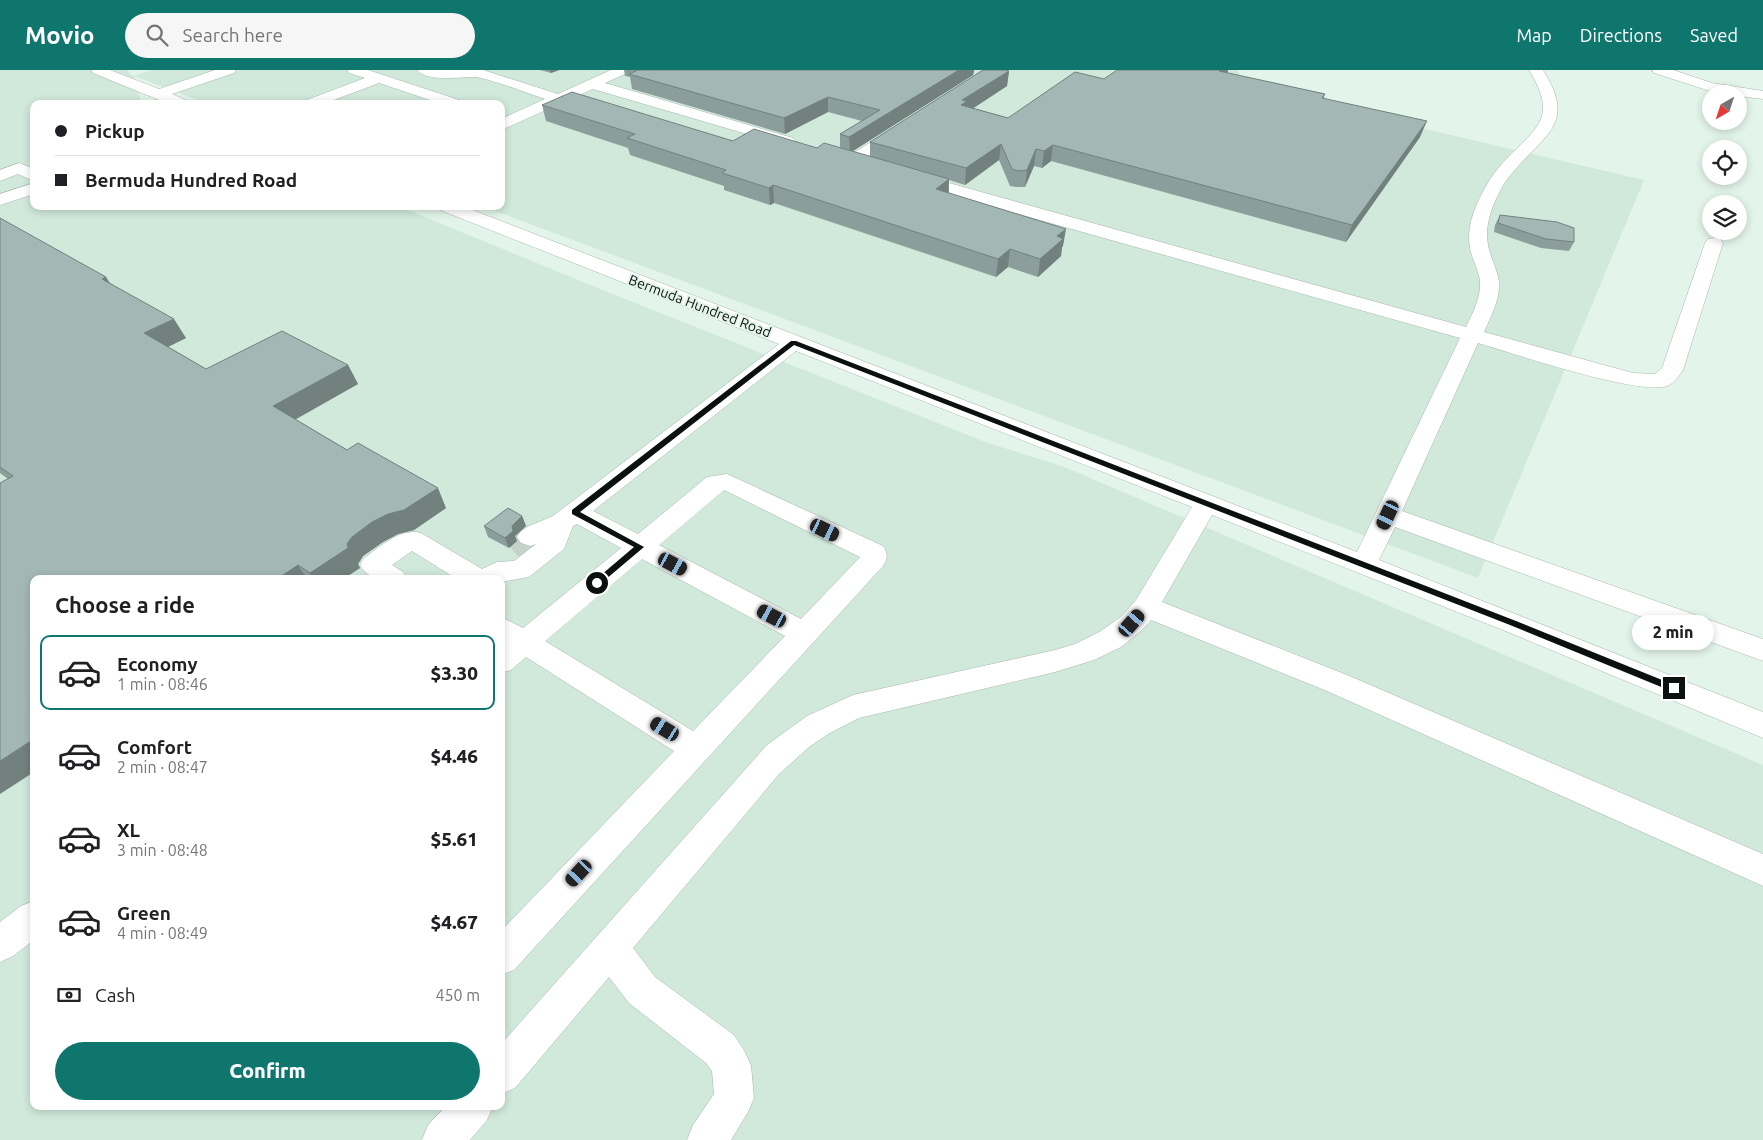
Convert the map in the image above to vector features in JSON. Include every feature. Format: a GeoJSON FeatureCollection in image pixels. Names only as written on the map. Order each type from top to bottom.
{"type":"FeatureCollection","features":[{"type":"Feature","properties":{"kind":"street"},"geometry":{"type":"LineString","coordinates":[[98,70],[173,100]]}},
{"type":"Feature","properties":{"kind":"street"},"geometry":{"type":"LineString","coordinates":[[159,94],[229,70]]}},
{"type":"Feature","properties":{"kind":"street"},"geometry":{"type":"LineString","coordinates":[[354,70],[445,100]]}},
{"type":"Feature","properties":{"kind":"street"},"geometry":{"type":"LineString","coordinates":[[424,70],[478,73],[559,98]]}},
{"type":"Feature","properties":{"kind":"street"},"geometry":{"type":"LineString","coordinates":[[505,123],[622,70]]}},
{"type":"Feature","properties":{"kind":"street"},"geometry":{"type":"LineString","coordinates":[[1364,565],[1488,301],[1489,281],[1478,246],[1476,232],[1498,181],[1508,167],[1527,150],[1544,129],[1550,118],[1552,105],[1550,94],[1536,70]]}},
{"type":"Feature","properties":{"kind":"street"},"geometry":{"type":"LineString","coordinates":[[1659,70],[1710,87],[1763,96]]}},
{"type":"Feature","properties":{"kind":"street"},"geometry":{"type":"LineString","coordinates":[[320,100],[379,78]]}},
{"type":"Feature","properties":{"kind":"street"},"geometry":{"type":"LineString","coordinates":[[136,85],[154,79]]}},
{"type":"Feature","properties":{"kind":"street"},"geometry":{"type":"LineString","coordinates":[[592,84],[805,147]]}},
{"type":"Feature","properties":{"kind":"street"},"geometry":{"type":"LineString","coordinates":[[852,161],[911,123]]}},
{"type":"Feature","properties":{"kind":"street"},"geometry":{"type":"LineString","coordinates":[[505,125],[526,131]]}},
{"type":"Feature","properties":{"kind":"street"},"geometry":{"type":"LineString","coordinates":[[833,155],[870,166]]}},
{"type":"Feature","properties":{"kind":"street"},"geometry":{"type":"LineString","coordinates":[[0,158],[27,172]]}},
{"type":"Feature","properties":{"kind":"street"},"geometry":{"type":"LineString","coordinates":[[0,176],[27,172]]}},
{"type":"Feature","properties":{"kind":"street"},"geometry":{"type":"LineString","coordinates":[[898,174],[1632,380],[1661,381],[1672,370],[1714,243]]}},
{"type":"Feature","properties":{"kind":"street"},"geometry":{"type":"LineString","coordinates":[[0,200],[30,189]]}},
{"type":"Feature","properties":{"kind":"street","name":"Bermuda Hundred Road"},"geometry":{"type":"LineString","coordinates":[[456,210],[1364,565],[1763,725]]}},
{"type":"Feature","properties":{"kind":"street"},"geometry":{"type":"LineString","coordinates":[[488,575],[501,559],[538,532],[568,517],[794,342]]}},
{"type":"Feature","properties":{"kind":"street"},"geometry":{"type":"LineString","coordinates":[[505,653],[513,635],[640,547],[716,483],[728,482],[874,553],[874,559],[505,953]]}},
{"type":"Feature","properties":{"kind":"street"},"geometry":{"type":"LineString","coordinates":[[505,1069],[768,764],[793,740],[821,721],[853,707],[1054,661],[1084,652],[1118,634],[1132,623],[1146,607],[1206,504]]}},
{"type":"Feature","properties":{"kind":"street"},"geometry":{"type":"LineString","coordinates":[[1388,515],[1763,650]]}},
{"type":"Feature","properties":{"kind":"street"},"geometry":{"type":"LineString","coordinates":[[568,517],[640,547],[804,633]]}},
{"type":"Feature","properties":{"kind":"street"},"geometry":{"type":"LineString","coordinates":[[492,575],[520,570],[555,543],[568,517]]}},
{"type":"Feature","properties":{"kind":"street"},"geometry":{"type":"LineString","coordinates":[[388,575],[373,565],[412,539],[485,575]]}},
{"type":"Feature","properties":{"kind":"street"},"geometry":{"type":"LineString","coordinates":[[1146,607],[1338,683],[1763,870]]}},
{"type":"Feature","properties":{"kind":"street"},"geometry":{"type":"LineString","coordinates":[[513,635],[696,748]]}},
{"type":"Feature","properties":{"kind":"street"},"geometry":{"type":"LineString","coordinates":[[0,944],[30,921]]}},
{"type":"Feature","properties":{"kind":"street"},"geometry":{"type":"LineString","coordinates":[[611,947],[626,971],[642,990],[720,1049],[731,1066],[734,1098],[708,1140]]}},
{"type":"Feature","properties":{"kind":"street"},"geometry":{"type":"LineString","coordinates":[[443,1140],[469,1110]]}},
{"type":"Feature","properties":{"kind":"shaded area"},"geometry":{"type":"Polygon","coordinates":[[[0,70],[127,70],[133,76],[152,70],[1238,70],[1244,87],[1644,180],[1478,578],[493,210],[505,210],[505,100],[197,100],[134,76],[141,100],[30,100],[30,210],[408,210],[610,293],[988,443],[1062,466],[1763,765],[1763,1140],[0,1140],[0,70]]]}},
{"type":"Feature","properties":{"kind":"building"},"geometry":{"type":"Polygon","coordinates":[[[638,70],[959,70],[849,137],[840,134],[880,110],[828,97],[784,118],[629,74],[638,70]]]}},
{"type":"Feature","properties":{"kind":"building"},"geometry":{"type":"Polygon","coordinates":[[[983,70],[1009,71],[962,100],[967,101],[961,105],[1008,118],[1075,72],[1104,79],[1117,70],[1221,70],[1219,71],[1325,94],[1322,98],[1427,121],[1352,225],[1053,145],[1044,151],[1036,149],[1027,170],[1018,171],[1012,169],[1001,144],[966,168],[870,142],[983,70]]]}},
{"type":"Feature","properties":{"kind":"building"},"geometry":{"type":"Polygon","coordinates":[[[572,92],[733,141],[754,129],[817,148],[824,143],[949,179],[936,189],[1066,229],[1057,236],[1063,239],[1040,259],[1010,249],[998,259],[773,185],[769,188],[722,173],[726,170],[627,138],[635,134],[542,105],[572,92]]]}},
{"type":"Feature","properties":{"kind":"building"},"geometry":{"type":"Polygon","coordinates":[[[1500,215],[1557,222],[1574,228],[1574,242],[1546,239],[1498,223],[1500,215]]]}},
{"type":"Feature","properties":{"kind":"building"},"geometry":{"type":"Polygon","coordinates":[[[0,218],[106,277],[102,279],[174,319],[144,333],[206,369],[282,331],[348,365],[273,406],[347,450],[358,443],[438,488],[404,510],[388,514],[372,522],[352,537],[347,544],[348,548],[310,573],[298,565],[283,575],[30,575],[30,742],[0,761],[0,483],[13,476],[0,467],[0,218]]]}},
{"type":"Feature","properties":{"kind":"building"},"geometry":{"type":"Polygon","coordinates":[[[508,508],[522,516],[512,526],[513,531],[505,538],[484,526],[508,508]]]}},
{"type":"Feature","properties":{"kind":"tunnel"},"geometry":{"type":"LineString","coordinates":[[513,550],[530,537]]}},
{"type":"Feature","properties":{"kind":"route"},"geometry":{"type":"LineString","coordinates":[[597,583],[640,547],[575,512],[794,342],[1513,623],[1674,688]]}}]}
